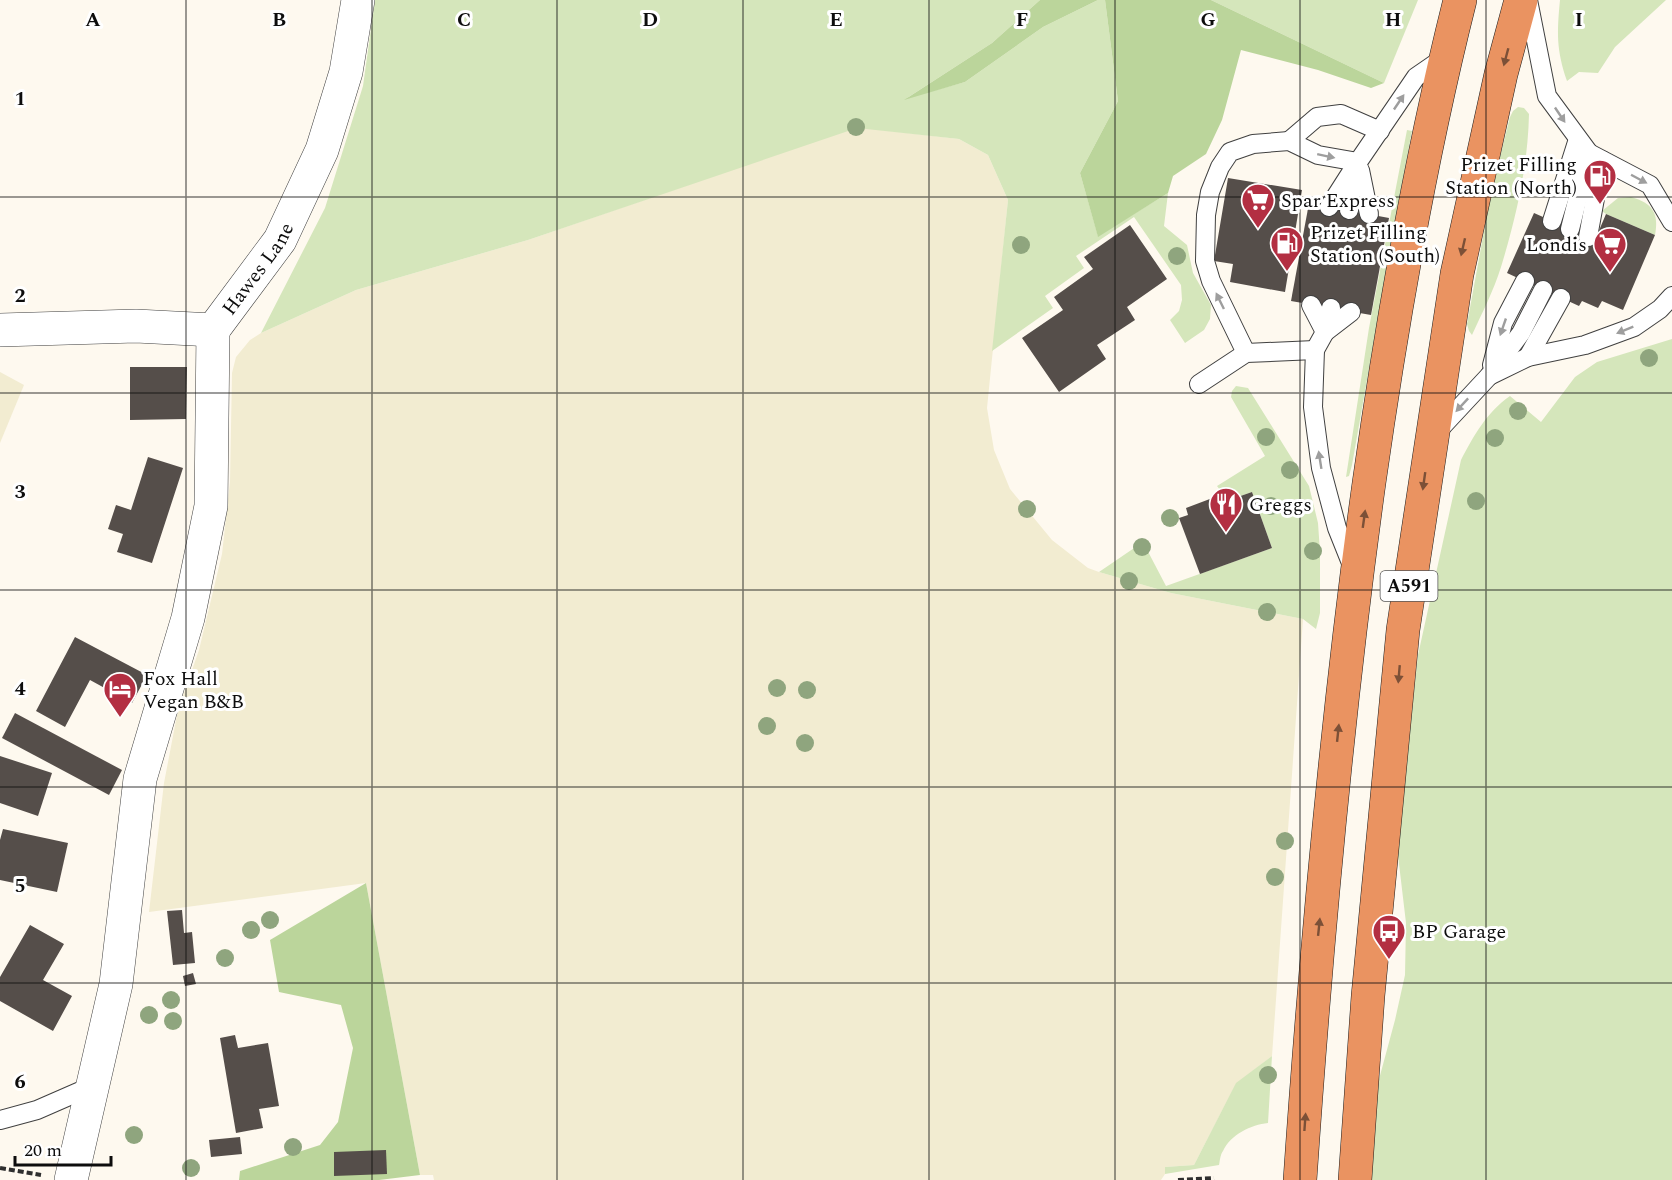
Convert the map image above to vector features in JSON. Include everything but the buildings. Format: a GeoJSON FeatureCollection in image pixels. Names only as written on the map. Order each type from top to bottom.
{"type":"FeatureCollection","features":[{"type":"Feature","properties":{"kind":"highway","name":"A591"},"geometry":{"type":"LineString","coordinates":[[1300,1180],[1317,953],[1356,576],[1386,369],[1422,169],[1445,57],[1460,0]]}},
{"type":"Feature","properties":{"kind":"highway","name":"A591"},"geometry":{"type":"LineString","coordinates":[[1355,1180],[1368,996],[1403,630],[1430,438],[1456,274],[1501,74],[1521,0]]}},
{"type":"Feature","properties":{"kind":"street","name":"Hawes Lane"},"geometry":{"type":"LineString","coordinates":[[0,330],[136,326],[213,330],[280,240],[322,150],[346,72],[358,0]]}},
{"type":"Feature","properties":{"kind":"street"},"geometry":{"type":"LineString","coordinates":[[58,1178],[92,1086],[116,984],[140,779],[188,618],[212,506],[213,330]]}},
{"type":"Feature","properties":{"kind":"lane"},"geometry":{"type":"LineString","coordinates":[[1528,0],[1547,96],[1578,139],[1596,156],[1650,185],[1672,222]]}},
{"type":"Feature","properties":{"kind":"lane"},"geometry":{"type":"LineString","coordinates":[[1329,207],[1416,77],[1445,57]]}},
{"type":"Feature","properties":{"kind":"lane"},"geometry":{"type":"LineString","coordinates":[[1289,141],[1317,117],[1341,114],[1380,131]]}},
{"type":"Feature","properties":{"kind":"lane"},"geometry":{"type":"LineString","coordinates":[[1552,221],[1578,139]]}},
{"type":"Feature","properties":{"kind":"lane"},"geometry":{"type":"LineString","coordinates":[[1246,353],[1211,281],[1205,261],[1204,240],[1210,192],[1220,167],[1230,152],[1253,144],[1289,141],[1318,155],[1359,162]]}},
{"type":"Feature","properties":{"kind":"lane"},"geometry":{"type":"LineString","coordinates":[[1570,229],[1596,156]]}},
{"type":"Feature","properties":{"kind":"lane"},"geometry":{"type":"LineString","coordinates":[[1588,237],[1596,156]]}},
{"type":"Feature","properties":{"kind":"lane"},"geometry":{"type":"LineString","coordinates":[[1349,210],[1359,162]]}},
{"type":"Feature","properties":{"kind":"lane"},"geometry":{"type":"LineString","coordinates":[[1359,162],[1369,214]]}},
{"type":"Feature","properties":{"kind":"lane"},"geometry":{"type":"LineString","coordinates":[[1489,376],[1503,323],[1525,282]]}},
{"type":"Feature","properties":{"kind":"lane"},"geometry":{"type":"LineString","coordinates":[[1430,438],[1489,376],[1521,333],[1543,290]]}},
{"type":"Feature","properties":{"kind":"lane"},"geometry":{"type":"LineString","coordinates":[[1489,376],[1528,357],[1585,345],[1634,327],[1660,309],[1672,296]]}},
{"type":"Feature","properties":{"kind":"lane"},"geometry":{"type":"LineString","coordinates":[[1528,357],[1561,298]]}},
{"type":"Feature","properties":{"kind":"lane"},"geometry":{"type":"LineString","coordinates":[[1311,305],[1325,332]]}},
{"type":"Feature","properties":{"kind":"lane"},"geometry":{"type":"LineString","coordinates":[[1331,308],[1325,332],[1315,350],[1313,407],[1321,468],[1337,528],[1356,576]]}},
{"type":"Feature","properties":{"kind":"lane"},"geometry":{"type":"LineString","coordinates":[[1325,332],[1351,312]]}},
{"type":"Feature","properties":{"kind":"lane"},"geometry":{"type":"LineString","coordinates":[[1200,384],[1246,353],[1315,350]]}},
{"type":"Feature","properties":{"kind":"lane"},"geometry":{"type":"LineString","coordinates":[[0,1120],[37,1110],[92,1086]]}},
{"type":"Feature","properties":{"kind":"path"},"geometry":{"type":"LineString","coordinates":[[0,1168],[58,1178]]}},
{"type":"Feature","properties":{"kind":"path"},"geometry":{"type":"LineString","coordinates":[[1178,1180],[1214,1178]]}},
{"type":"Feature","properties":{"kind":"shaded area"},"geometry":{"type":"Polygon","coordinates":[[[856,127],[959,139],[988,155],[1008,200],[987,408],[994,450],[1010,489],[1052,540],[1088,568],[1099,572],[1171,593],[1303,619],[1272,1056],[1236,1084],[1194,1165],[1165,1167],[1165,1174],[1161,1180],[434,1180],[433,1175],[420,1175],[366,883],[149,912],[164,783],[178,710],[199,650],[222,554],[230,482],[232,373],[236,357],[250,340],[261,333],[356,290],[528,240],[856,127]]]}},
{"type":"Feature","properties":{"kind":"shaded area"},"geometry":{"type":"Polygon","coordinates":[[[0,372],[24,385],[0,443],[0,372]]]}},
{"type":"Feature","properties":{"kind":"green space"},"geometry":{"type":"Polygon","coordinates":[[[375,0],[1040,0],[992,43],[907,98],[965,82],[1043,27],[1098,0],[1105,0],[1118,101],[1080,173],[1098,236],[1168,193],[1164,226],[1187,245],[1193,273],[1211,305],[1210,319],[1204,330],[1185,343],[1170,320],[1179,311],[1182,300],[1181,285],[1134,217],[1076,256],[1084,268],[1045,296],[1053,308],[992,351],[1008,200],[988,155],[959,139],[857,128],[528,240],[356,290],[261,333],[325,208],[363,86],[375,0]]]}},
{"type":"Feature","properties":{"kind":"green space"},"geometry":{"type":"Polygon","coordinates":[[[1040,0],[1098,0],[1043,27],[965,82],[904,100],[992,43],[1040,0]]]}},
{"type":"Feature","properties":{"kind":"green space"},"geometry":{"type":"Polygon","coordinates":[[[1105,0],[1211,0],[1384,83],[1371,88],[1318,70],[1241,50],[1222,120],[1206,154],[1173,176],[1168,193],[1098,237],[1080,173],[1118,101],[1105,0]]]}},
{"type":"Feature","properties":{"kind":"green space"},"geometry":{"type":"Polygon","coordinates":[[[1211,0],[1418,0],[1384,83],[1211,0]]]}},
{"type":"Feature","properties":{"kind":"green space"},"geometry":{"type":"Polygon","coordinates":[[[1560,0],[1666,0],[1615,47],[1598,73],[1579,72],[1567,81],[1558,40],[1560,0]]]}},
{"type":"Feature","properties":{"kind":"green space"},"geometry":{"type":"Polygon","coordinates":[[[1518,107],[1524,108],[1529,114],[1520,192],[1512,230],[1498,276],[1472,335],[1467,324],[1491,193],[1510,117],[1518,107]]]}},
{"type":"Feature","properties":{"kind":"green space"},"geometry":{"type":"Polygon","coordinates":[[[1407,130],[1412,131],[1352,465],[1349,476],[1346,477],[1369,328],[1407,130]]]}},
{"type":"Feature","properties":{"kind":"green space"},"geometry":{"type":"Polygon","coordinates":[[[1618,198],[1639,199],[1653,210],[1656,221],[1655,235],[1602,211],[1618,198]]]}},
{"type":"Feature","properties":{"kind":"green space"},"geometry":{"type":"Polygon","coordinates":[[[1672,339],[1672,1180],[1371,1180],[1378,1083],[1405,975],[1406,923],[1397,847],[1418,655],[1461,460],[1488,417],[1510,396],[1541,422],[1575,377],[1597,362],[1672,339]]]}},
{"type":"Feature","properties":{"kind":"green space"},"geometry":{"type":"Polygon","coordinates":[[[1236,386],[1248,388],[1309,486],[1318,523],[1320,552],[1320,613],[1316,629],[1303,619],[1171,593],[1099,572],[1143,542],[1166,586],[1272,548],[1252,492],[1229,500],[1226,493],[1223,494],[1217,486],[1265,456],[1231,397],[1236,386]]]}},
{"type":"Feature","properties":{"kind":"green space"},"geometry":{"type":"Polygon","coordinates":[[[366,883],[420,1175],[379,1180],[239,1180],[240,1171],[320,1145],[338,1122],[353,1048],[341,1005],[279,992],[270,940],[366,883]]]}},
{"type":"Feature","properties":{"kind":"green space"},"geometry":{"type":"Polygon","coordinates":[[[1272,1056],[1268,1123],[1248,1128],[1236,1135],[1222,1153],[1219,1165],[1165,1174],[1165,1167],[1194,1165],[1236,1083],[1272,1056]]]}},
{"type":"Feature","properties":{"kind":"place","name":"Prizet Filling Station (North)"},"geometry":{"type":"Point","coordinates":[1600,205]}},
{"type":"Feature","properties":{"kind":"place","name":"Spar Express"},"geometry":{"type":"Point","coordinates":[1258,229]}},
{"type":"Feature","properties":{"kind":"place","name":"Prizet Filling Station (South)"},"geometry":{"type":"Point","coordinates":[1287,272]}},
{"type":"Feature","properties":{"kind":"place","name":"Londis"},"geometry":{"type":"Point","coordinates":[1610,273]}},
{"type":"Feature","properties":{"kind":"place","name":"Greggs"},"geometry":{"type":"Point","coordinates":[1226,533]}},
{"type":"Feature","properties":{"kind":"place","name":"Fox Hall Vegan B&B"},"geometry":{"type":"Point","coordinates":[120,718]}},
{"type":"Feature","properties":{"kind":"place","name":"BP Garage"},"geometry":{"type":"Point","coordinates":[1389,960]}}]}
